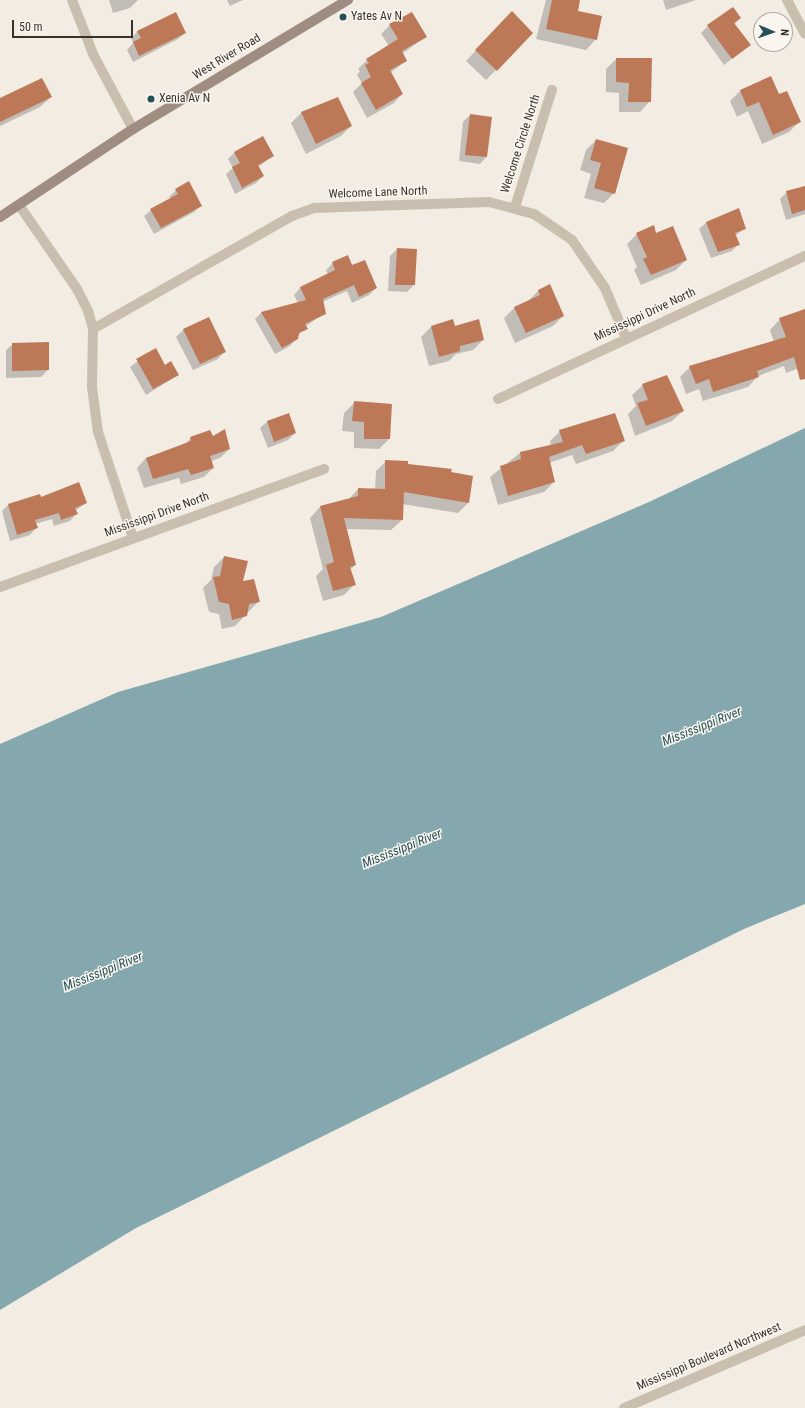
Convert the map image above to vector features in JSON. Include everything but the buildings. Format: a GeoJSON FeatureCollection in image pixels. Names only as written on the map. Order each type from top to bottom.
{"type":"FeatureCollection","features":[{"type":"Feature","properties":{"kind":"main road","name":"West River Road"},"geometry":{"type":"LineString","coordinates":[[0,217],[133,129],[348,0]]}},
{"type":"Feature","properties":{"kind":"street"},"geometry":{"type":"LineString","coordinates":[[72,0],[93,54],[133,129]]}},
{"type":"Feature","properties":{"kind":"street"},"geometry":{"type":"LineString","coordinates":[[786,0],[805,34]]}},
{"type":"Feature","properties":{"kind":"street","name":"Welcome Circle North"},"geometry":{"type":"LineString","coordinates":[[515,207],[552,90]]}},
{"type":"Feature","properties":{"kind":"street","name":"Welcome Lane North"},"geometry":{"type":"LineString","coordinates":[[93,328],[292,216],[314,208],[489,202],[515,207],[548,222],[572,240],[605,288],[626,338]]}},
{"type":"Feature","properties":{"kind":"street"},"geometry":{"type":"LineString","coordinates":[[19,205],[77,289],[88,311],[93,328],[92,387],[98,432],[133,538]]}},
{"type":"Feature","properties":{"kind":"street","name":"Mississippi Drive North"},"geometry":{"type":"LineString","coordinates":[[498,399],[626,338],[805,256]]}},
{"type":"Feature","properties":{"kind":"street","name":"Mississippi Drive North"},"geometry":{"type":"LineString","coordinates":[[0,588],[324,469]]}},
{"type":"Feature","properties":{"kind":"street","name":"Mississippi Boulevard Northwest"},"geometry":{"type":"LineString","coordinates":[[624,1408],[805,1330]]}},
{"type":"Feature","properties":{"kind":"water","name":"Mississippi River"},"geometry":{"type":"Polygon","coordinates":[[[805,428],[805,904],[744,929],[136,1228],[0,1310],[0,744],[118,692],[381,617],[649,502],[805,428]]]}},
{"type":"Feature","properties":{"kind":"place","name":"Yates Av N"},"geometry":{"type":"Point","coordinates":[343,17]}},
{"type":"Feature","properties":{"kind":"place","name":"Xenia Av N"},"geometry":{"type":"Point","coordinates":[151,99]}}]}
